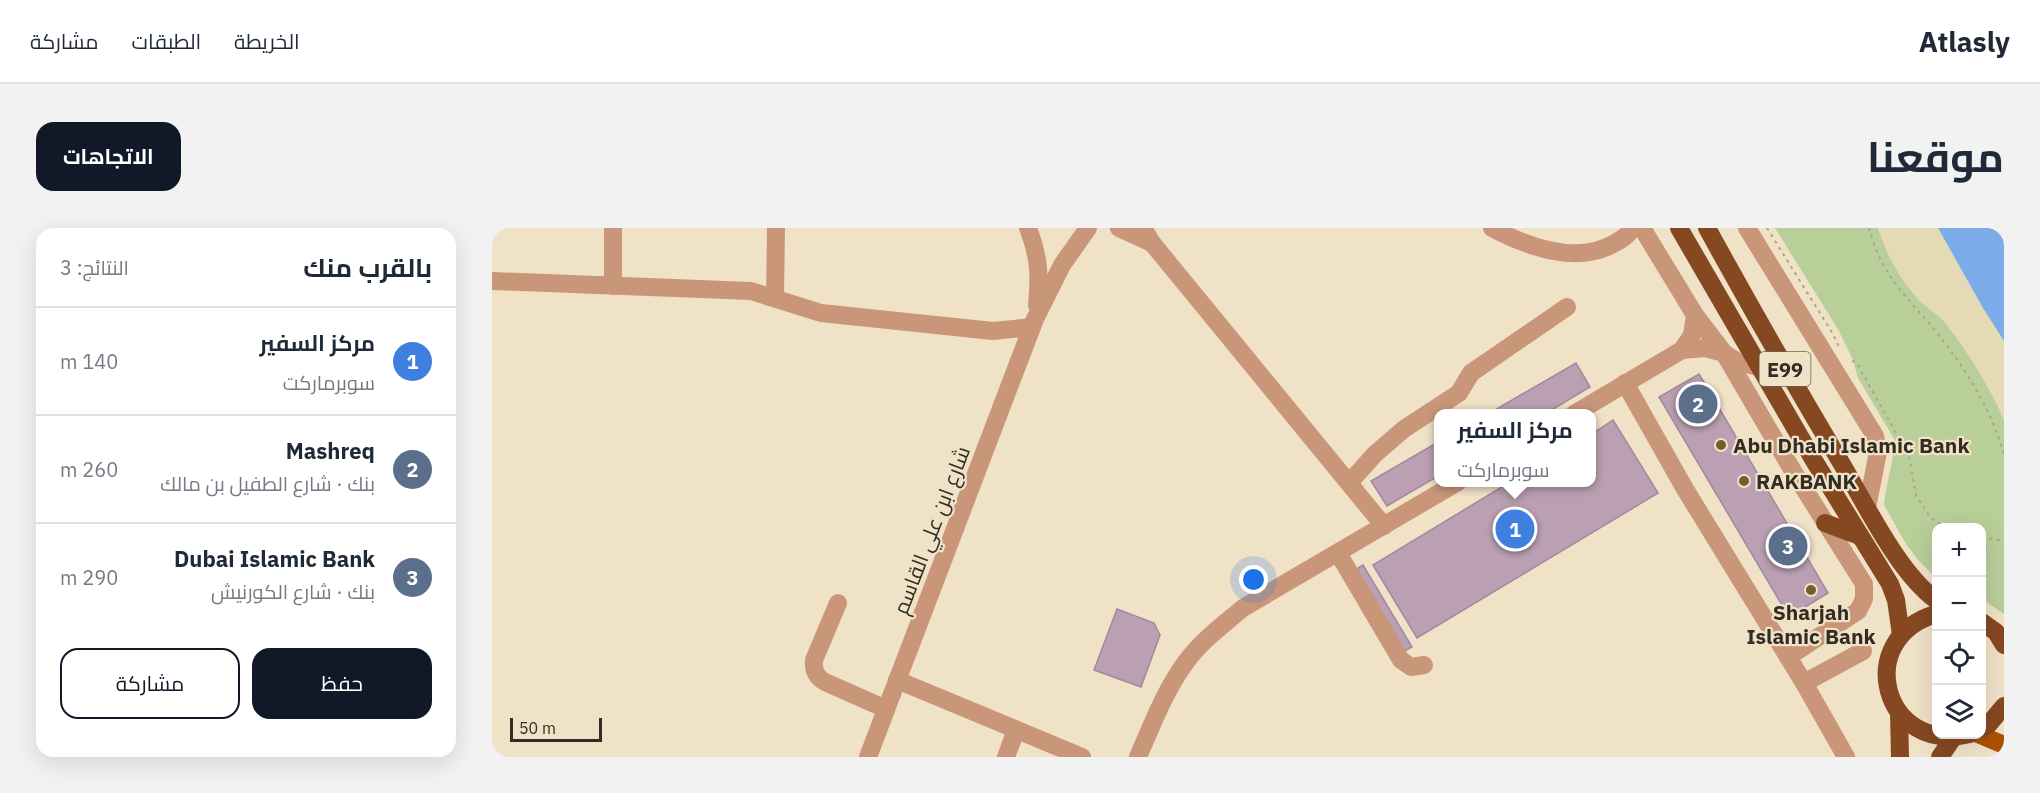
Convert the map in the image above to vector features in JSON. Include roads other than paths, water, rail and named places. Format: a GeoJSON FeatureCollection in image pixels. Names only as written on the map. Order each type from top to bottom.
{"type":"FeatureCollection","features":[{"type":"Feature","properties":{"kind":"highway","name":"E99"},"geometry":{"type":"LineString","coordinates":[[1679,228],[1759,367],[1890,584],[1896,600],[1901,635]]}},
{"type":"Feature","properties":{"kind":"highway","name":"E99"},"geometry":{"type":"LineString","coordinates":[[1707,228],[1764,333],[1867,508],[1908,574],[1932,596]]}},
{"type":"Feature","properties":{"kind":"highway"},"geometry":{"type":"LineString","coordinates":[[1825,523],[1860,536]]}},
{"type":"Feature","properties":{"kind":"highway"},"geometry":{"type":"LineString","coordinates":[[1932,615],[1912,625],[1901,635],[1892,649],[1887,665],[1890,698],[1899,713],[1914,727],[1932,736]]}},
{"type":"Feature","properties":{"kind":"highway"},"geometry":{"type":"LineString","coordinates":[[1986,625],[1996,632],[2004,645]]}},
{"type":"Feature","properties":{"kind":"highway"},"geometry":{"type":"LineString","coordinates":[[1986,726],[2004,706]]}},
{"type":"Feature","properties":{"kind":"highway"},"geometry":{"type":"LineString","coordinates":[[1899,713],[1900,757]]}},
{"type":"Feature","properties":{"kind":"highway"},"geometry":{"type":"LineString","coordinates":[[1940,757],[1958,739]]}},
{"type":"Feature","properties":{"kind":"main road"},"geometry":{"type":"LineString","coordinates":[[1986,738],[2004,745]]}},
{"type":"Feature","properties":{"kind":"street"},"geometry":{"type":"LineString","coordinates":[[613,228],[613,286]]}},
{"type":"Feature","properties":{"kind":"street"},"geometry":{"type":"LineString","coordinates":[[775,298],[776,228]]}},
{"type":"Feature","properties":{"kind":"street","name":"شارع ابن علي القاسم"},"geometry":{"type":"LineString","coordinates":[[1028,228],[1036,249],[1039,279],[1033,323]]}},
{"type":"Feature","properties":{"kind":"street","name":"شارع ابن علي القاسم"},"geometry":{"type":"LineString","coordinates":[[868,757],[1033,323],[1062,265],[1088,228]]}},
{"type":"Feature","properties":{"kind":"street"},"geometry":{"type":"LineString","coordinates":[[1119,228],[1148,235],[1384,526]]}},
{"type":"Feature","properties":{"kind":"street"},"geometry":{"type":"LineString","coordinates":[[1492,228],[1531,245],[1566,253],[1593,252],[1607,248],[1627,233],[1641,240],[1646,235],[1695,315],[1724,353],[1864,584],[1864,599],[1858,611],[1788,657]]}},
{"type":"Feature","properties":{"kind":"street"},"geometry":{"type":"LineString","coordinates":[[1747,228],[1875,436],[1878,452],[1867,508]]}},
{"type":"Feature","properties":{"kind":"street"},"geometry":{"type":"LineString","coordinates":[[492,281],[751,291],[821,313],[993,331],[1033,323]]}},
{"type":"Feature","properties":{"kind":"street"},"geometry":{"type":"LineString","coordinates":[[1435,409],[1459,393],[1470,373],[1567,307]]}},
{"type":"Feature","properties":{"kind":"street"},"geometry":{"type":"LineString","coordinates":[[1682,350],[1692,335],[1695,315]]}},
{"type":"Feature","properties":{"kind":"street"},"geometry":{"type":"LineString","coordinates":[[1582,409],[1682,350],[1704,348],[1724,353],[1738,362],[1759,367]]}},
{"type":"Feature","properties":{"kind":"street"},"geometry":{"type":"LineString","coordinates":[[1625,383],[1685,489],[1804,683],[1846,757]]}},
{"type":"Feature","properties":{"kind":"street"},"geometry":{"type":"LineString","coordinates":[[1349,483],[1375,454],[1404,429],[1434,409]]}},
{"type":"Feature","properties":{"kind":"street"},"geometry":{"type":"LineString","coordinates":[[1138,757],[1171,685],[1186,661],[1212,634],[1243,608],[1451,487]]}},
{"type":"Feature","properties":{"kind":"street"},"geometry":{"type":"LineString","coordinates":[[1338,553],[1401,660],[1411,667],[1424,665]]}},
{"type":"Feature","properties":{"kind":"street"},"geometry":{"type":"LineString","coordinates":[[838,603],[814,660],[814,670],[820,680],[886,709]]}},
{"type":"Feature","properties":{"kind":"street"},"geometry":{"type":"LineString","coordinates":[[1804,683],[1863,651]]}},
{"type":"Feature","properties":{"kind":"street"},"geometry":{"type":"LineString","coordinates":[[897,680],[1073,755]]}},
{"type":"Feature","properties":{"kind":"street"},"geometry":{"type":"LineString","coordinates":[[1006,757],[1016,730]]}},
{"type":"Feature","properties":{"kind":"water"},"geometry":{"type":"Polygon","coordinates":[[[1938,228],[2004,228],[2004,341],[1983,308],[1938,228]]]}},
{"type":"Feature","properties":{"kind":"place","name":"Mashreq"},"geometry":{"type":"Point","coordinates":[1698,404]}},
{"type":"Feature","properties":{"kind":"place","name":"Abu Dhabi Islamic Bank"},"geometry":{"type":"Point","coordinates":[1721,445]}},
{"type":"Feature","properties":{"kind":"place","name":"RAKBANK"},"geometry":{"type":"Point","coordinates":[1744,481]}},
{"type":"Feature","properties":{"kind":"place","name":"مركز السفير"},"geometry":{"type":"Point","coordinates":[1515,529]}},
{"type":"Feature","properties":{"kind":"place","name":"Dubai Islamic Bank"},"geometry":{"type":"Point","coordinates":[1788,546]}},
{"type":"Feature","properties":{"kind":"place","name":"Sharjah Islamic Bank"},"geometry":{"type":"Point","coordinates":[1811,590]}}]}
